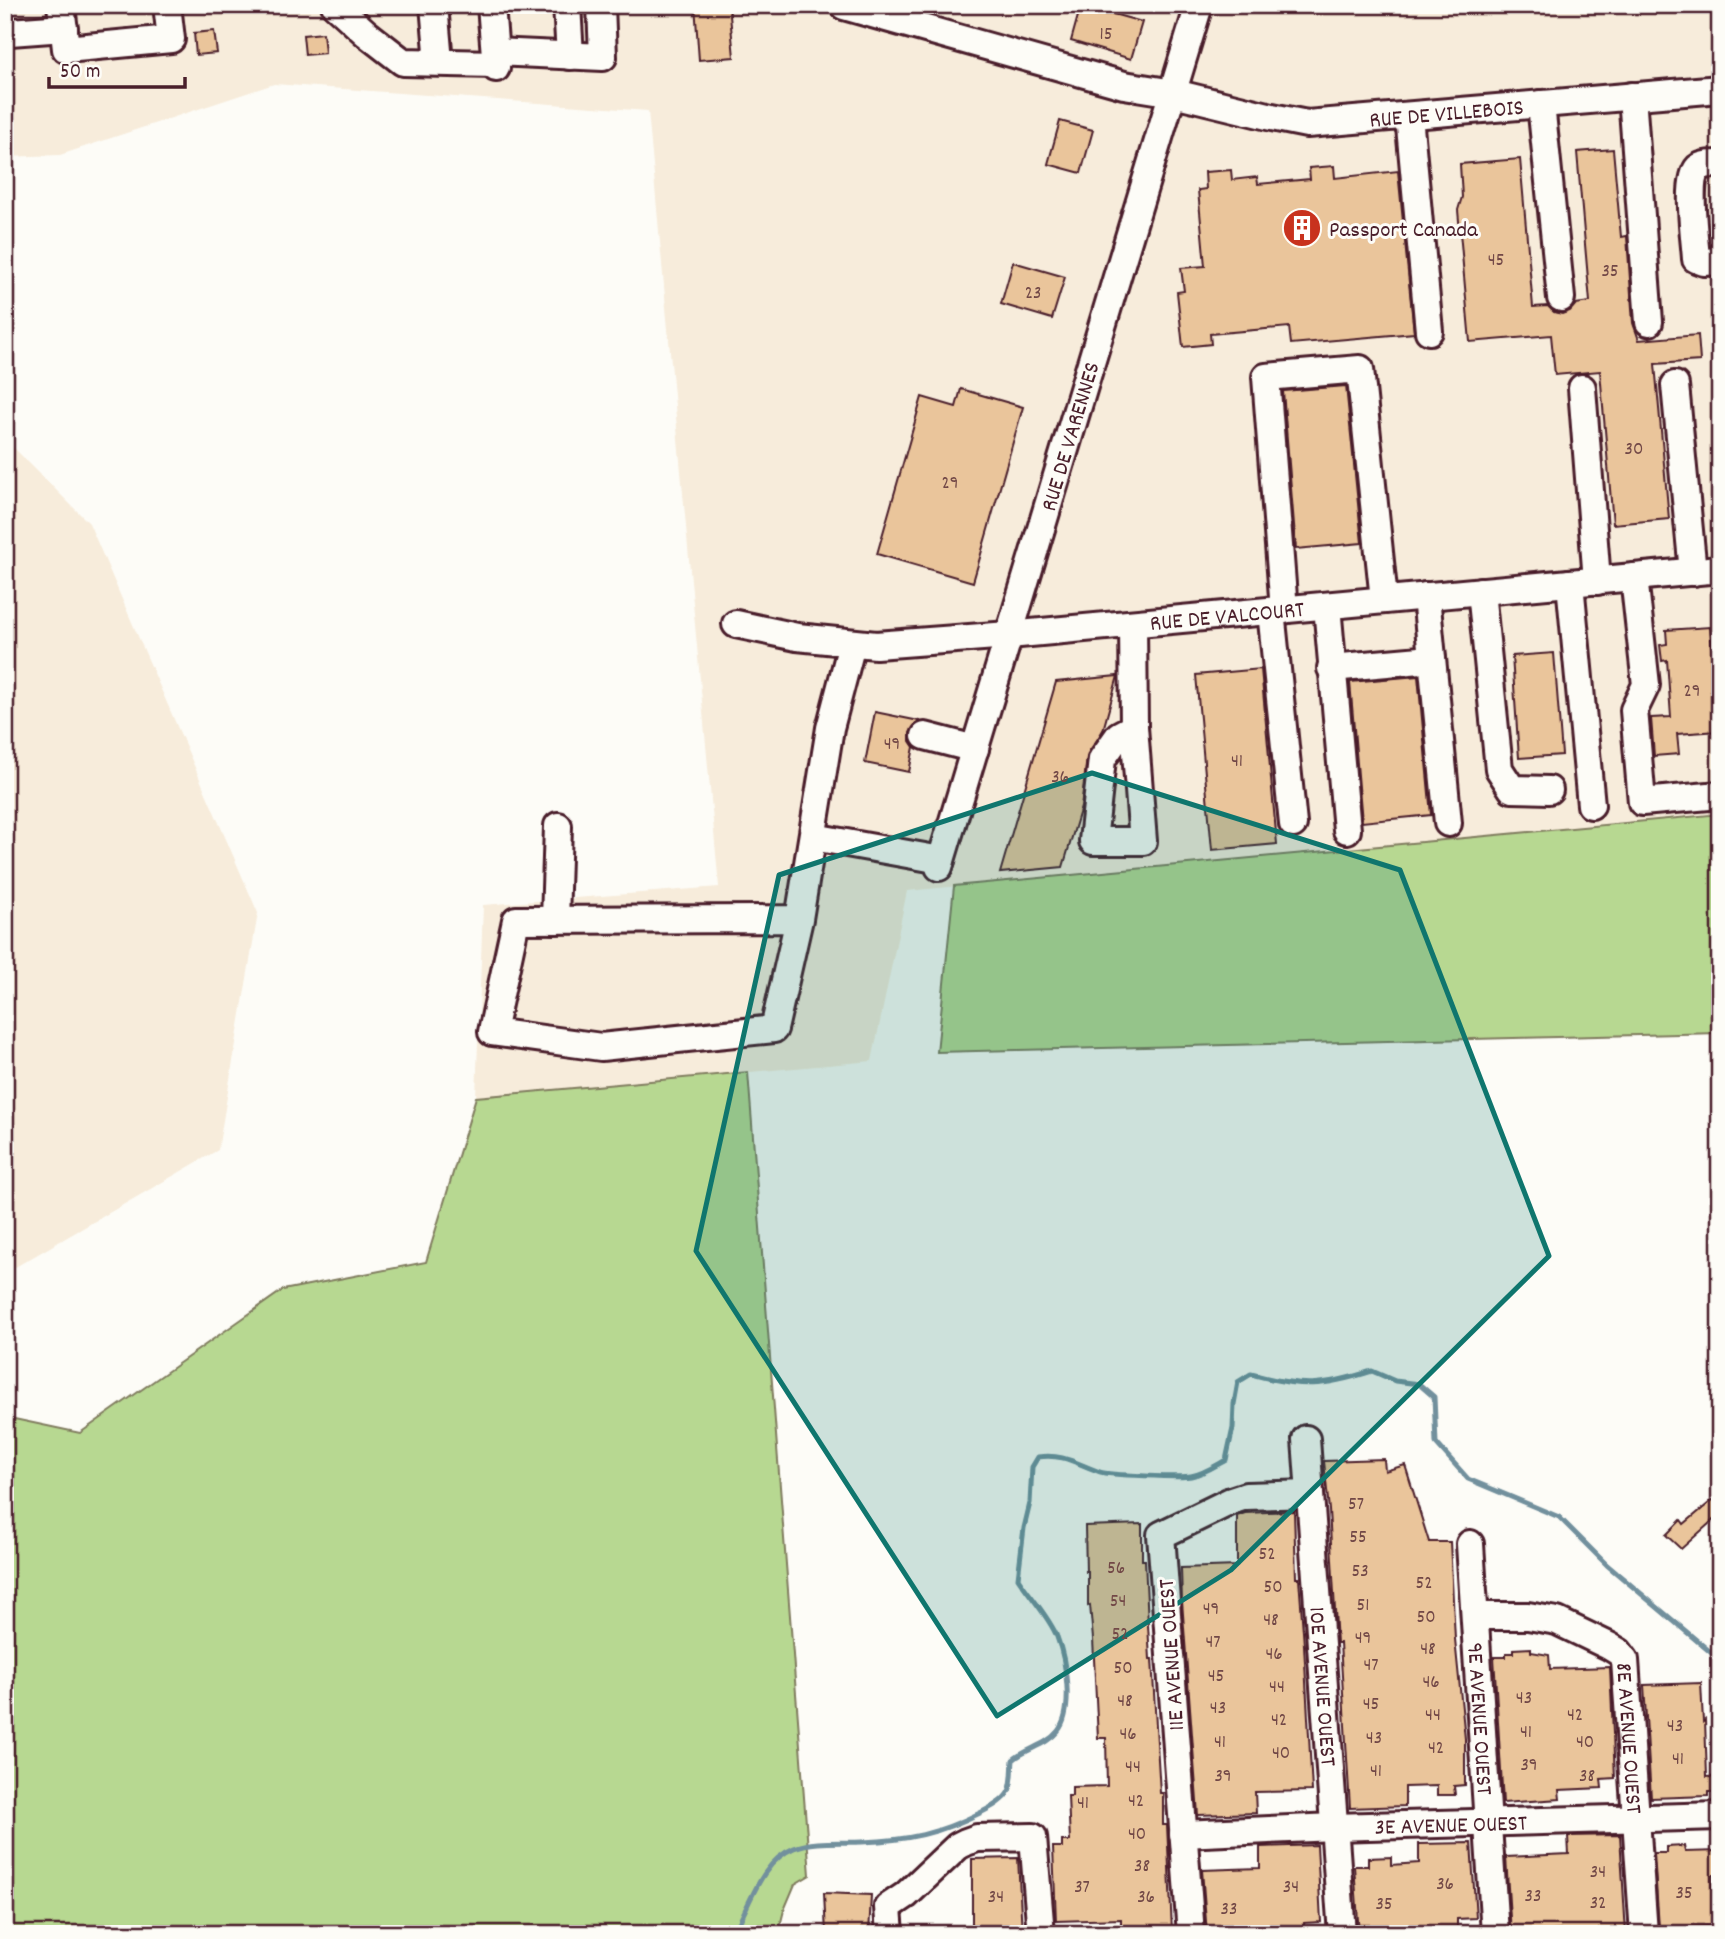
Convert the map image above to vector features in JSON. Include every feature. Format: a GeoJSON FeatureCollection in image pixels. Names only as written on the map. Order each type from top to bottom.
{"type":"FeatureCollection","features":[{"type":"Feature","properties":{"kind":"street"},"geometry":{"type":"LineString","coordinates":[[10,32],[62,17],[66,49],[171,39],[167,5]]}},
{"type":"Feature","properties":{"kind":"street"},"geometry":{"type":"LineString","coordinates":[[335,5],[403,62],[496,65],[570,56],[603,57],[601,5]]}},
{"type":"Feature","properties":{"kind":"street"},"geometry":{"type":"LineString","coordinates":[[434,5],[439,62]]}},
{"type":"Feature","properties":{"kind":"street"},"geometry":{"type":"LineString","coordinates":[[491,5],[496,65]]}},
{"type":"Feature","properties":{"kind":"street"},"geometry":{"type":"LineString","coordinates":[[567,5],[570,56]]}},
{"type":"Feature","properties":{"kind":"street","name":"RUE DE VARENNES"},"geometry":{"type":"LineString","coordinates":[[813,837],[940,864],[1199,5]]}},
{"type":"Feature","properties":{"kind":"street","name":"RUE DE VILLEBOIS"},"geometry":{"type":"LineString","coordinates":[[844,6],[1117,84],[1174,93],[1307,124],[1720,89]]}},
{"type":"Feature","properties":{"kind":"street"},"geometry":{"type":"LineString","coordinates":[[1632,96],[1649,322]]}},
{"type":"Feature","properties":{"kind":"street"},"geometry":{"type":"LineString","coordinates":[[1541,104],[1560,298]]}},
{"type":"Feature","properties":{"kind":"street"},"geometry":{"type":"LineString","coordinates":[[1409,116],[1429,331]]}},
{"type":"Feature","properties":{"kind":"street"},"geometry":{"type":"LineString","coordinates":[[1720,164],[1701,166],[1696,170],[1691,186],[1696,259],[1704,262],[1720,261]]}},
{"type":"Feature","properties":{"kind":"street"},"geometry":{"type":"LineString","coordinates":[[1293,824],[1266,377],[1360,369],[1384,600]]}},
{"type":"Feature","properties":{"kind":"street"},"geometry":{"type":"LineString","coordinates":[[1675,385],[1693,572]]}},
{"type":"Feature","properties":{"kind":"street"},"geometry":{"type":"LineString","coordinates":[[1582,388],[1597,581]]}},
{"type":"Feature","properties":{"kind":"street","name":"RUE DE VALCOURT"},"geometry":{"type":"LineString","coordinates":[[736,624],[787,636],[876,645],[1133,624],[1720,569]]}},
{"type":"Feature","properties":{"kind":"street"},"geometry":{"type":"LineString","coordinates":[[1634,577],[1646,685],[1634,710],[1643,802],[1720,795]]}},
{"type":"Feature","properties":{"kind":"street"},"geometry":{"type":"LineString","coordinates":[[1570,583],[1591,805]]}},
{"type":"Feature","properties":{"kind":"street"},"geometry":{"type":"LineString","coordinates":[[1481,591],[1499,769],[1512,789],[1549,790]]}},
{"type":"Feature","properties":{"kind":"street"},"geometry":{"type":"LineString","coordinates":[[1426,596],[1448,823]]}},
{"type":"Feature","properties":{"kind":"street"},"geometry":{"type":"LineString","coordinates":[[1327,606],[1347,830]]}},
{"type":"Feature","properties":{"kind":"street"},"geometry":{"type":"LineString","coordinates":[[1133,624],[1134,727]]}},
{"type":"Feature","properties":{"kind":"street"},"geometry":{"type":"LineString","coordinates":[[799,919],[516,920],[492,1032],[601,1047],[774,1029],[799,919],[830,728],[852,644]]}},
{"type":"Feature","properties":{"kind":"street"},"geometry":{"type":"LineString","coordinates":[[1331,668],[1432,659]]}},
{"type":"Feature","properties":{"kind":"street"},"geometry":{"type":"LineString","coordinates":[[925,736],[975,748]]}},
{"type":"Feature","properties":{"kind":"street"},"geometry":{"type":"LineString","coordinates":[[555,920],[558,826]]}},
{"type":"Feature","properties":{"kind":"street","name":"10E AVENUE OUEST"},"geometry":{"type":"LineString","coordinates":[[1306,1439],[1342,1934]]}},
{"type":"Feature","properties":{"kind":"street","name":"11E AVENUE OUEST"},"geometry":{"type":"LineString","coordinates":[[1191,1934],[1161,1535],[1231,1500],[1246,1496],[1310,1494]]}},
{"type":"Feature","properties":{"kind":"street","name":"9E AVENUE OUEST"},"geometry":{"type":"LineString","coordinates":[[1470,1544],[1494,1934]]}},
{"type":"Feature","properties":{"kind":"street","name":"8E AVENUE OUEST"},"geometry":{"type":"LineString","coordinates":[[1475,1616],[1528,1616],[1557,1622],[1619,1652],[1627,1668],[1644,1934]]}},
{"type":"Feature","properties":{"kind":"street","name":"3E AVENUE OUEST"},"geometry":{"type":"LineString","coordinates":[[1183,1834],[1720,1816]]}},
{"type":"Feature","properties":{"kind":"street"},"geometry":{"type":"LineString","coordinates":[[890,1934],[888,1908],[906,1895],[958,1846],[977,1838],[1033,1836],[1041,1934]]}},
{"type":"Feature","properties":{"kind":"highlighted area"},"geometry":{"type":"Polygon","coordinates":[[[1092,773],[1400,870],[1549,1256],[1231,1570],[997,1716],[696,1251],[779,875],[1092,773]]]}},
{"type":"Feature","properties":{"kind":"shaded area"},"geometry":{"type":"Polygon","coordinates":[[[5,5],[1720,5],[1720,814],[907,891],[872,1061],[476,1097],[483,905],[719,887],[648,111],[274,84],[60,155],[5,157],[5,5]]]}},
{"type":"Feature","properties":{"kind":"shaded area"},"geometry":{"type":"Polygon","coordinates":[[[5,439],[89,523],[258,913],[218,1150],[5,1273],[5,439]]]}},
{"type":"Feature","properties":{"kind":"green space"},"geometry":{"type":"Polygon","coordinates":[[[1720,814],[1720,1033],[937,1052],[954,886],[1720,814]]]}},
{"type":"Feature","properties":{"kind":"green space"},"geometry":{"type":"Polygon","coordinates":[[[748,1072],[810,1875],[795,1884],[778,1934],[5,1934],[5,1417],[80,1433],[283,1290],[426,1262],[476,1097],[748,1072]]]}},
{"type":"Feature","properties":{"kind":"building"},"geometry":{"type":"Polygon","coordinates":[[[695,5],[729,5],[734,57],[699,60],[695,5]]]}},
{"type":"Feature","properties":{"kind":"building"},"geometry":{"type":"Polygon","coordinates":[[[1081,5],[1142,22],[1131,59],[1071,41],[1081,5]]]}},
{"type":"Feature","properties":{"kind":"building"},"geometry":{"type":"Polygon","coordinates":[[[214,31],[217,53],[196,55],[194,33],[214,31]]]}},
{"type":"Feature","properties":{"kind":"building"},"geometry":{"type":"Polygon","coordinates":[[[323,33],[325,53],[305,55],[303,35],[323,33]]]}},
{"type":"Feature","properties":{"kind":"building"},"geometry":{"type":"Polygon","coordinates":[[[1060,121],[1093,130],[1081,173],[1048,164],[1060,121]]]}},
{"type":"Feature","properties":{"kind":"building"},"geometry":{"type":"Polygon","coordinates":[[[1613,149],[1621,237],[1627,236],[1633,323],[1639,340],[1698,335],[1700,361],[1655,364],[1669,519],[1613,524],[1600,371],[1555,375],[1551,335],[1470,342],[1458,210],[1462,197],[1460,164],[1520,159],[1533,307],[1548,306],[1554,312],[1562,314],[1570,311],[1576,304],[1590,302],[1577,152],[1613,149]]]}},
{"type":"Feature","properties":{"kind":"building","name":"Passport Canada"},"geometry":{"type":"Polygon","coordinates":[[[1334,166],[1335,178],[1398,171],[1414,333],[1291,344],[1289,327],[1210,334],[1211,344],[1183,347],[1177,292],[1184,291],[1181,268],[1205,266],[1198,190],[1206,189],[1205,172],[1231,170],[1232,180],[1257,177],[1258,184],[1310,179],[1309,168],[1334,166]]]}},
{"type":"Feature","properties":{"kind":"building"},"geometry":{"type":"Polygon","coordinates":[[[1013,262],[1065,277],[1052,319],[1001,304],[1013,262]]]}},
{"type":"Feature","properties":{"kind":"building"},"geometry":{"type":"Polygon","coordinates":[[[1346,386],[1362,543],[1296,549],[1283,391],[1346,386]]]}},
{"type":"Feature","properties":{"kind":"building"},"geometry":{"type":"Polygon","coordinates":[[[961,389],[1023,407],[973,582],[877,554],[922,397],[956,407],[961,389]]]}},
{"type":"Feature","properties":{"kind":"building"},"geometry":{"type":"Polygon","coordinates":[[[1710,627],[1719,731],[1677,734],[1679,754],[1654,756],[1651,718],[1671,717],[1667,660],[1662,661],[1660,645],[1667,644],[1666,630],[1710,627]]]}},
{"type":"Feature","properties":{"kind":"building"},"geometry":{"type":"Polygon","coordinates":[[[1554,653],[1562,755],[1519,758],[1512,656],[1554,653]]]}},
{"type":"Feature","properties":{"kind":"building"},"geometry":{"type":"Polygon","coordinates":[[[1261,669],[1277,844],[1212,850],[1196,675],[1261,669]]]}},
{"type":"Feature","properties":{"kind":"building"},"geometry":{"type":"Polygon","coordinates":[[[1118,676],[1103,730],[1087,757],[1081,807],[1063,867],[1000,873],[1056,682],[1118,676]]]}},
{"type":"Feature","properties":{"kind":"building"},"geometry":{"type":"Polygon","coordinates":[[[1418,676],[1431,815],[1362,822],[1350,682],[1418,676]]]}},
{"type":"Feature","properties":{"kind":"building"},"geometry":{"type":"Polygon","coordinates":[[[875,712],[919,721],[910,733],[910,741],[914,747],[909,772],[865,763],[875,712]]]}},
{"type":"Feature","properties":{"kind":"building"},"geometry":{"type":"Polygon","coordinates":[[[1384,1459],[1385,1471],[1405,1465],[1429,1542],[1450,1542],[1455,1639],[1465,1739],[1465,1785],[1454,1786],[1455,1795],[1437,1795],[1437,1786],[1405,1787],[1405,1806],[1350,1808],[1340,1643],[1337,1643],[1324,1461],[1384,1459]]]}},
{"type":"Feature","properties":{"kind":"building"},"geometry":{"type":"Polygon","coordinates":[[[1720,1494],[1720,1514],[1681,1549],[1666,1535],[1681,1520],[1684,1524],[1720,1494]]]}},
{"type":"Feature","properties":{"kind":"building"},"geometry":{"type":"Polygon","coordinates":[[[1294,1511],[1296,1578],[1299,1578],[1312,1791],[1255,1792],[1256,1813],[1198,1815],[1181,1568],[1237,1566],[1237,1516],[1245,1513],[1294,1511]]]}},
{"type":"Feature","properties":{"kind":"building"},"geometry":{"type":"Polygon","coordinates":[[[1142,1524],[1142,1560],[1145,1560],[1160,1793],[1163,1793],[1163,1825],[1167,1825],[1172,1931],[1121,1933],[1121,1919],[1056,1921],[1053,1847],[1062,1847],[1062,1841],[1070,1841],[1068,1796],[1072,1796],[1072,1787],[1107,1786],[1106,1738],[1098,1738],[1085,1526],[1142,1524]]]}},
{"type":"Feature","properties":{"kind":"building"},"geometry":{"type":"Polygon","coordinates":[[[1531,1648],[1531,1652],[1549,1655],[1550,1669],[1610,1667],[1615,1778],[1601,1779],[1602,1788],[1559,1790],[1560,1799],[1503,1803],[1494,1657],[1506,1657],[1506,1653],[1513,1653],[1513,1649],[1531,1648]]]}},
{"type":"Feature","properties":{"kind":"building"},"geometry":{"type":"Polygon","coordinates":[[[1701,1683],[1707,1777],[1720,1776],[1720,1792],[1708,1792],[1708,1796],[1651,1798],[1644,1685],[1701,1683]]]}},
{"type":"Feature","properties":{"kind":"building"},"geometry":{"type":"Polygon","coordinates":[[[1620,1835],[1626,1934],[1571,1934],[1571,1930],[1511,1933],[1506,1857],[1569,1854],[1568,1836],[1620,1835]]]}},
{"type":"Feature","properties":{"kind":"building"},"geometry":{"type":"Polygon","coordinates":[[[1471,1843],[1476,1918],[1457,1919],[1457,1927],[1416,1928],[1416,1934],[1359,1934],[1354,1866],[1368,1866],[1368,1858],[1391,1857],[1391,1865],[1419,1863],[1419,1844],[1471,1843]]]}},
{"type":"Feature","properties":{"kind":"building"},"geometry":{"type":"Polygon","coordinates":[[[1317,1845],[1321,1922],[1304,1923],[1304,1928],[1263,1929],[1263,1934],[1207,1934],[1202,1870],[1260,1868],[1260,1847],[1317,1845]]]}},
{"type":"Feature","properties":{"kind":"building"},"geometry":{"type":"Polygon","coordinates":[[[1684,1846],[1685,1852],[1720,1851],[1720,1875],[1712,1875],[1713,1926],[1659,1928],[1654,1853],[1666,1853],[1666,1847],[1684,1846]]]}},
{"type":"Feature","properties":{"kind":"building"},"geometry":{"type":"Polygon","coordinates":[[[1018,1858],[1022,1933],[972,1934],[972,1859],[1018,1858]]]}},
{"type":"Feature","properties":{"kind":"building"},"geometry":{"type":"Polygon","coordinates":[[[824,1893],[871,1895],[869,1934],[826,1934],[824,1893]]]}},
{"type":"Feature","properties":{"kind":"waterway"},"geometry":{"type":"LineString","coordinates":[[733,1934],[764,1874],[782,1855],[794,1848],[819,1843],[879,1841],[923,1835],[965,1820],[1007,1795],[1012,1780],[1013,1760],[1048,1740],[1058,1731],[1063,1722],[1067,1699],[1063,1659],[1057,1637],[1045,1615],[1018,1578],[1030,1503],[1032,1467],[1038,1457],[1047,1456],[1063,1458],[1100,1472],[1116,1474],[1185,1477],[1204,1472],[1226,1460],[1238,1382],[1251,1374],[1284,1382],[1312,1384],[1372,1371],[1395,1381],[1419,1384],[1434,1397],[1436,1443],[1468,1479],[1559,1517],[1607,1565],[1720,1660]]}},
{"type":"Feature","properties":{"kind":"place","name":"Passport Canada"},"geometry":{"type":"Point","coordinates":[1302,228]}}]}
